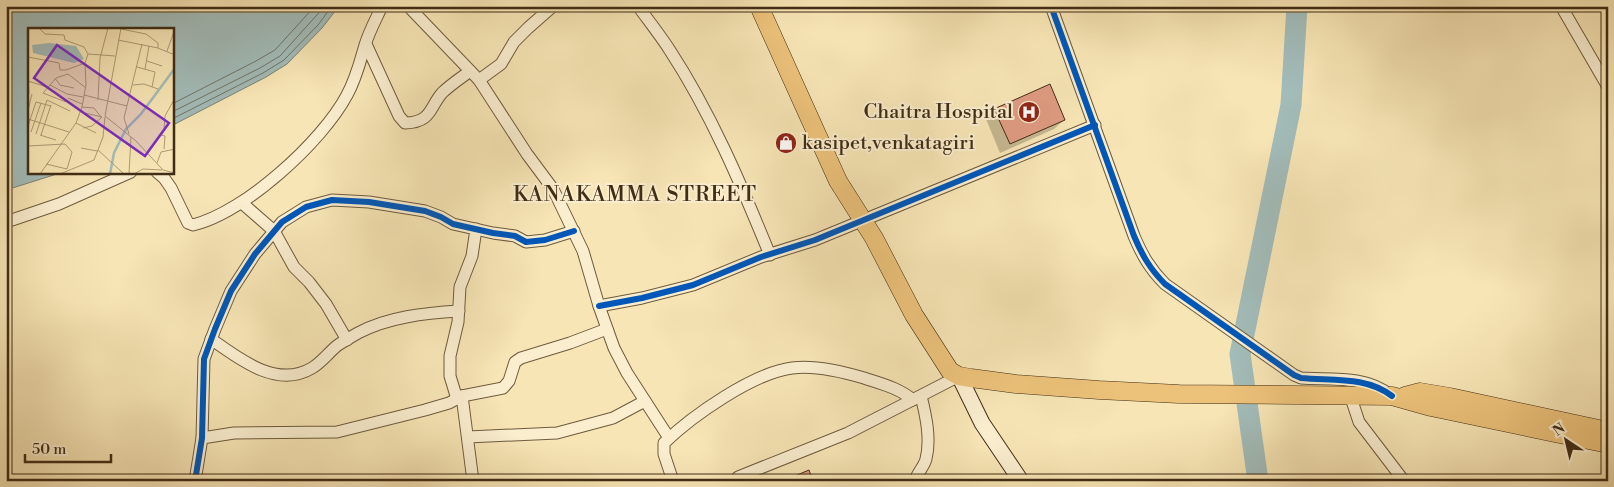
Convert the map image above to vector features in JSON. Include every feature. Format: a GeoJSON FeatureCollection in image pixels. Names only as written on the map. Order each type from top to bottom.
{"type":"FeatureCollection","features":[{"type":"Feature","properties":{"kind":"main road"},"geometry":{"type":"LineString","coordinates":[[759,6],[838,181],[874,238],[914,315],[950,371],[959,376],[1052,387],[1179,394],[1396,397],[1420,392],[1608,431]]}},
{"type":"Feature","properties":{"kind":"main road"},"geometry":{"type":"LineString","coordinates":[[959,376],[982,423],[1021,481]]}},
{"type":"Feature","properties":{"kind":"main road"},"geometry":{"type":"LineString","coordinates":[[1396,397],[1431,407],[1608,444]]}},
{"type":"Feature","properties":{"kind":"street"},"geometry":{"type":"LineString","coordinates":[[159,174],[164,178],[188,223],[193,226],[242,203],[300,154],[327,126],[347,96],[382,6]]}},
{"type":"Feature","properties":{"kind":"street"},"geometry":{"type":"LineString","coordinates":[[408,6],[479,80],[527,154],[553,188],[590,269],[599,306],[614,348],[647,405],[669,438]]}},
{"type":"Feature","properties":{"kind":"street"},"geometry":{"type":"LineString","coordinates":[[479,80],[501,64],[514,42],[553,6]]}},
{"type":"Feature","properties":{"kind":"street"},"geometry":{"type":"LineString","coordinates":[[638,6],[669,49],[707,114],[738,177],[770,255]]}},
{"type":"Feature","properties":{"kind":"street"},"geometry":{"type":"LineString","coordinates":[[1051,6],[1140,251],[1153,273],[1165,284],[1294,375],[1301,378],[1361,382],[1383,389],[1396,397]]}},
{"type":"Feature","properties":{"kind":"street"},"geometry":{"type":"LineString","coordinates":[[1561,6],[1608,87]]}},
{"type":"Feature","properties":{"kind":"street"},"geometry":{"type":"LineString","coordinates":[[366,44],[399,116],[405,123],[413,123],[430,115],[442,94],[470,71]]}},
{"type":"Feature","properties":{"kind":"street"},"geometry":{"type":"LineString","coordinates":[[599,306],[642,298],[693,285],[815,240],[1095,125]]}},
{"type":"Feature","properties":{"kind":"street"},"geometry":{"type":"LineString","coordinates":[[6,222],[58,204],[126,174]]}},
{"type":"Feature","properties":{"kind":"street"},"geometry":{"type":"LineString","coordinates":[[195,481],[202,438],[204,359],[231,291],[255,254],[282,222],[306,207],[332,200],[369,202],[425,211],[453,224],[515,236],[526,242],[545,240],[574,231]]}},
{"type":"Feature","properties":{"kind":"street"},"geometry":{"type":"LineString","coordinates":[[242,203],[274,231],[294,267],[309,282],[326,304],[347,340]]}},
{"type":"Feature","properties":{"kind":"street"},"geometry":{"type":"LineString","coordinates":[[473,481],[468,437],[460,398],[450,376],[450,366],[459,311],[460,287],[472,256],[476,229]]}},
{"type":"Feature","properties":{"kind":"street"},"geometry":{"type":"LineString","coordinates":[[211,339],[256,369],[278,374],[300,373],[312,368],[339,345],[359,332],[385,322],[438,312],[459,311]]}},
{"type":"Feature","properties":{"kind":"street"},"geometry":{"type":"LineString","coordinates":[[202,438],[234,433],[337,432],[425,410],[460,398],[503,388],[509,381],[515,362],[521,358],[570,344],[607,329]]}},
{"type":"Feature","properties":{"kind":"street"},"geometry":{"type":"LineString","coordinates":[[673,481],[664,454],[664,443],[680,427],[721,399],[765,376],[792,368],[822,369],[857,376],[917,398],[925,413],[928,434],[926,461],[917,474],[915,481]]}},
{"type":"Feature","properties":{"kind":"street"},"geometry":{"type":"LineString","coordinates":[[738,477],[848,433],[959,376]]}},
{"type":"Feature","properties":{"kind":"street"},"geometry":{"type":"LineString","coordinates":[[1341,395],[1404,481]]}},
{"type":"Feature","properties":{"kind":"street"},"geometry":{"type":"LineString","coordinates":[[468,437],[557,433],[613,418],[647,405]]}},
{"type":"Feature","properties":{"kind":"water"},"geometry":{"type":"Polygon","coordinates":[[[6,6],[337,6],[322,28],[287,64],[266,77],[174,124],[174,28],[28,28],[28,174],[57,174],[6,190],[6,6]]]}},
{"type":"Feature","properties":{"kind":"building"},"geometry":{"type":"Polygon","coordinates":[[[1050,84],[1065,120],[1010,144],[994,109],[1050,84]]]}},
{"type":"Feature","properties":{"kind":"building"},"geometry":{"type":"Polygon","coordinates":[[[809,470],[813,481],[785,481],[785,480],[809,470]]]}},
{"type":"Feature","properties":{"kind":"waterway"},"geometry":{"type":"LineString","coordinates":[[1258,481],[1240,354],[1291,105],[1297,6]]}},
{"type":"Feature","properties":{"kind":"cycle path"},"geometry":{"type":"LineString","coordinates":[[1051,6],[1134,236],[1147,262],[1155,273],[1165,284],[1294,375],[1301,378],[1360,382],[1371,385],[1392,396]]}},
{"type":"Feature","properties":{"kind":"cycle path"},"geometry":{"type":"LineString","coordinates":[[599,306],[642,298],[693,285],[761,257],[815,240],[1095,125]]}},
{"type":"Feature","properties":{"kind":"cycle path"},"geometry":{"type":"LineString","coordinates":[[195,481],[202,438],[204,359],[231,291],[255,254],[282,222],[306,207],[332,200],[369,202],[425,211],[453,224],[515,236],[526,242],[545,240],[574,231]]}},
{"type":"Feature","properties":{"kind":"place","name":"Chaitra Hospital"},"geometry":{"type":"Point","coordinates":[1029,112]}},
{"type":"Feature","properties":{"kind":"place","name":"kasipet,venkatagiri"},"geometry":{"type":"Point","coordinates":[786,143]}},
{"type":"Feature","properties":{"kind":"district","name":"KANAKAMMA STREET"},"geometry":{"type":"Point","coordinates":[635,195]}}]}
